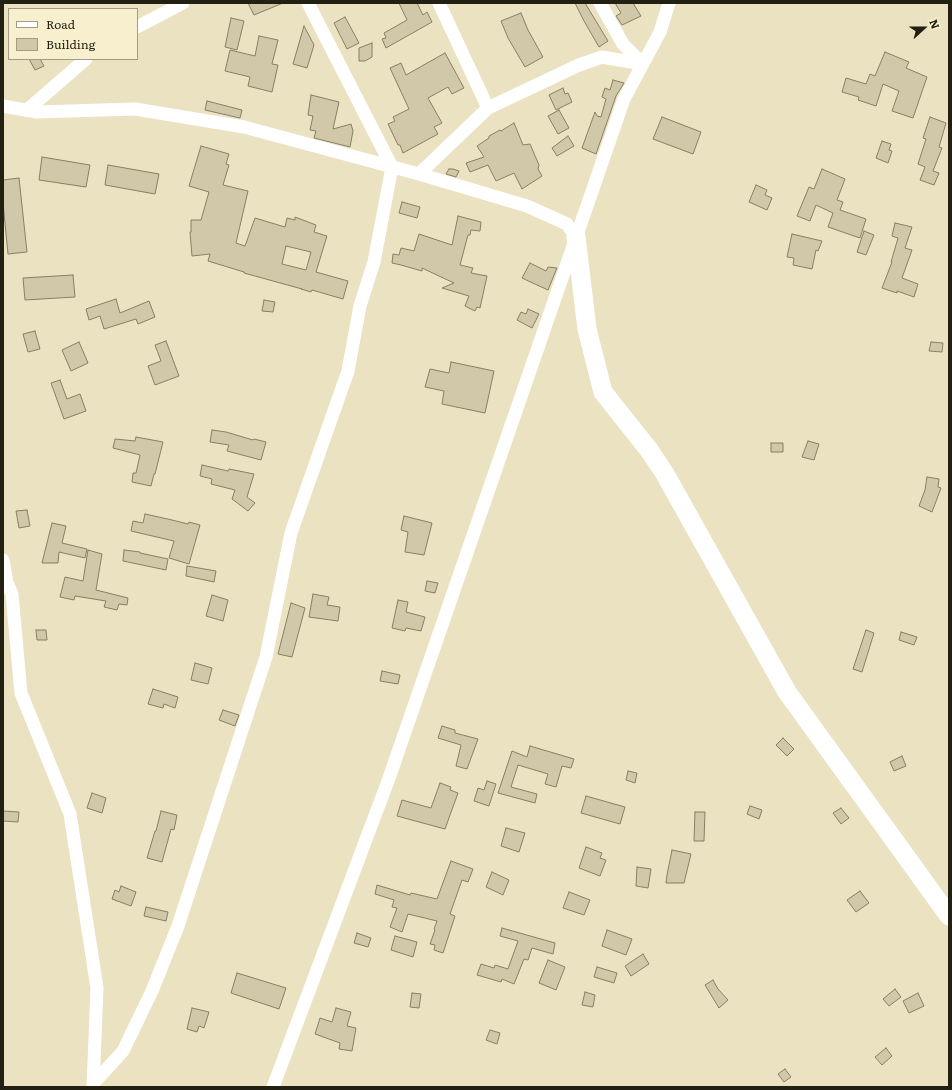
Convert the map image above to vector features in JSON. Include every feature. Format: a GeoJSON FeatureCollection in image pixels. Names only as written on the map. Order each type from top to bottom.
{"type":"FeatureCollection","features":[{"type":"Feature","properties":{"kind":"street"},"geometry":{"type":"LineString","coordinates":[[138,26],[183,3]]}},
{"type":"Feature","properties":{"kind":"street"},"geometry":{"type":"LineString","coordinates":[[93,1085],[123,1051],[158,976],[178,926],[266,657],[291,533],[348,371],[360,306],[374,262],[392,167],[308,3]]}},
{"type":"Feature","properties":{"kind":"street"},"geometry":{"type":"LineString","coordinates":[[439,3],[488,108]]}},
{"type":"Feature","properties":{"kind":"street"},"geometry":{"type":"LineString","coordinates":[[600,3],[623,44],[643,64]]}},
{"type":"Feature","properties":{"kind":"street"},"geometry":{"type":"LineString","coordinates":[[273,1087],[388,781],[624,99],[660,32],[669,3]]}},
{"type":"Feature","properties":{"kind":"street"},"geometry":{"type":"LineString","coordinates":[[419,174],[488,108],[579,65],[602,57],[643,64]]}},
{"type":"Feature","properties":{"kind":"street"},"geometry":{"type":"LineString","coordinates":[[27,110],[85,60]]}},
{"type":"Feature","properties":{"kind":"street"},"geometry":{"type":"LineString","coordinates":[[3,106],[38,112],[135,109],[244,127],[419,174],[527,206],[567,224],[576,237],[586,329],[603,392],[649,450],[665,474],[787,692],[949,916]]}},
{"type":"Feature","properties":{"kind":"street"},"geometry":{"type":"LineString","coordinates":[[3,560],[12,594],[21,694],[70,814],[97,988],[93,1085]]}},
{"type":"Feature","properties":{"kind":"building"},"geometry":{"type":"Polygon","coordinates":[[[248,3],[283,3],[254,15],[248,3]]]}},
{"type":"Feature","properties":{"kind":"building"},"geometry":{"type":"Polygon","coordinates":[[[399,3],[417,3],[423,15],[427,12],[432,22],[386,48],[382,39],[386,38],[384,33],[407,20],[399,3]]]}},
{"type":"Feature","properties":{"kind":"building"},"geometry":{"type":"Polygon","coordinates":[[[575,3],[585,3],[608,41],[599,47],[575,3]]]}},
{"type":"Feature","properties":{"kind":"building"},"geometry":{"type":"Polygon","coordinates":[[[615,3],[633,3],[641,16],[622,25],[616,16],[621,13],[615,3]]]}},
{"type":"Feature","properties":{"kind":"building"},"geometry":{"type":"Polygon","coordinates":[[[521,13],[528,30],[543,57],[525,67],[508,38],[501,21],[521,13]]]}},
{"type":"Feature","properties":{"kind":"building"},"geometry":{"type":"Polygon","coordinates":[[[345,17],[359,43],[347,49],[334,23],[345,17]]]}},
{"type":"Feature","properties":{"kind":"building"},"geometry":{"type":"Polygon","coordinates":[[[231,18],[244,21],[237,50],[225,47],[231,18]]]}},
{"type":"Feature","properties":{"kind":"building"},"geometry":{"type":"Polygon","coordinates":[[[304,26],[314,45],[307,68],[293,64],[304,26]]]}},
{"type":"Feature","properties":{"kind":"building"},"geometry":{"type":"Polygon","coordinates":[[[259,36],[278,40],[272,64],[278,65],[272,92],[248,86],[250,77],[225,71],[230,50],[255,56],[259,36]]]}},
{"type":"Feature","properties":{"kind":"building"},"geometry":{"type":"Polygon","coordinates":[[[372,43],[372,57],[365,61],[359,61],[359,48],[372,43]]]}},
{"type":"Feature","properties":{"kind":"building"},"geometry":{"type":"Polygon","coordinates":[[[885,52],[909,62],[906,68],[927,77],[913,118],[892,111],[899,91],[883,84],[876,106],[858,100],[859,97],[842,92],[846,78],[866,84],[870,74],[875,76],[885,52]]]}},
{"type":"Feature","properties":{"kind":"building"},"geometry":{"type":"Polygon","coordinates":[[[445,53],[464,88],[452,94],[448,87],[428,98],[442,123],[434,127],[438,134],[403,153],[388,124],[395,121],[393,117],[409,109],[390,68],[401,63],[406,75],[445,53]]]}},
{"type":"Feature","properties":{"kind":"building"},"geometry":{"type":"Polygon","coordinates":[[[30,60],[41,60],[44,66],[35,70],[30,60]]]}},
{"type":"Feature","properties":{"kind":"building"},"geometry":{"type":"Polygon","coordinates":[[[613,80],[624,83],[616,96],[596,154],[582,148],[595,112],[597,116],[601,117],[606,99],[602,97],[605,88],[610,90],[613,80]]]}},
{"type":"Feature","properties":{"kind":"building"},"geometry":{"type":"Polygon","coordinates":[[[563,88],[565,94],[568,93],[572,102],[556,110],[549,95],[563,88]]]}},
{"type":"Feature","properties":{"kind":"building"},"geometry":{"type":"Polygon","coordinates":[[[311,95],[339,102],[333,129],[351,124],[353,131],[350,147],[314,138],[316,131],[310,130],[313,116],[308,115],[311,95]]]}},
{"type":"Feature","properties":{"kind":"building"},"geometry":{"type":"Polygon","coordinates":[[[207,101],[242,110],[240,118],[205,110],[207,101]]]}},
{"type":"Feature","properties":{"kind":"building"},"geometry":{"type":"Polygon","coordinates":[[[559,110],[569,128],[558,134],[548,116],[559,110]]]}},
{"type":"Feature","properties":{"kind":"building"},"geometry":{"type":"Polygon","coordinates":[[[662,117],[701,132],[693,154],[653,139],[662,117]]]}},
{"type":"Feature","properties":{"kind":"building"},"geometry":{"type":"Polygon","coordinates":[[[930,117],[946,123],[939,147],[942,148],[933,171],[939,173],[934,185],[920,180],[925,167],[918,164],[926,139],[923,138],[930,117]]]}},
{"type":"Feature","properties":{"kind":"building"},"geometry":{"type":"Polygon","coordinates":[[[514,123],[523,145],[530,144],[539,165],[538,169],[542,176],[522,189],[514,173],[496,181],[488,165],[470,172],[466,163],[484,157],[477,146],[489,138],[489,136],[514,123]]]}},
{"type":"Feature","properties":{"kind":"building"},"geometry":{"type":"Polygon","coordinates":[[[568,136],[574,146],[557,156],[552,148],[568,136]]]}},
{"type":"Feature","properties":{"kind":"building"},"geometry":{"type":"Polygon","coordinates":[[[882,141],[891,144],[889,150],[892,151],[888,163],[876,158],[882,141]]]}},
{"type":"Feature","properties":{"kind":"building"},"geometry":{"type":"Polygon","coordinates":[[[201,146],[229,154],[226,164],[229,165],[223,185],[248,191],[236,243],[245,246],[255,218],[285,227],[287,218],[295,220],[295,217],[316,225],[314,232],[327,236],[316,272],[348,281],[343,299],[312,290],[311,292],[208,261],[210,254],[192,256],[190,232],[191,220],[201,220],[209,192],[189,186],[201,146]],[[286,246],[282,264],[306,270],[311,252],[286,246]]]}},
{"type":"Feature","properties":{"kind":"building"},"geometry":{"type":"Polygon","coordinates":[[[42,157],[90,165],[86,187],[39,180],[42,157]]]}},
{"type":"Feature","properties":{"kind":"building"},"geometry":{"type":"Polygon","coordinates":[[[108,165],[159,174],[155,194],[105,185],[108,165]]]}},
{"type":"Feature","properties":{"kind":"building"},"geometry":{"type":"Polygon","coordinates":[[[449,169],[459,171],[456,177],[446,174],[449,169]]]}},
{"type":"Feature","properties":{"kind":"building"},"geometry":{"type":"Polygon","coordinates":[[[822,169],[845,179],[837,200],[843,202],[840,210],[866,219],[860,238],[828,227],[833,213],[816,205],[810,221],[797,216],[809,187],[814,189],[822,169]]]}},
{"type":"Feature","properties":{"kind":"building"},"geometry":{"type":"Polygon","coordinates":[[[19,178],[27,252],[8,254],[3,203],[3,180],[19,178]]]}},
{"type":"Feature","properties":{"kind":"building"},"geometry":{"type":"Polygon","coordinates":[[[756,185],[767,190],[765,195],[772,198],[767,210],[749,202],[756,185]]]}},
{"type":"Feature","properties":{"kind":"building"},"geometry":{"type":"Polygon","coordinates":[[[402,202],[420,207],[417,218],[399,213],[402,202]]]}},
{"type":"Feature","properties":{"kind":"building"},"geometry":{"type":"Polygon","coordinates":[[[458,216],[481,222],[480,231],[471,230],[470,235],[468,235],[460,265],[473,268],[471,273],[487,276],[480,308],[477,307],[475,311],[465,306],[469,296],[442,288],[454,283],[422,268],[422,271],[392,263],[393,254],[399,255],[401,248],[414,251],[419,234],[452,245],[458,216]]]}},
{"type":"Feature","properties":{"kind":"building"},"geometry":{"type":"Polygon","coordinates":[[[895,223],[912,227],[905,248],[912,250],[902,278],[918,284],[914,297],[882,288],[892,262],[898,238],[892,236],[895,223]]]}},
{"type":"Feature","properties":{"kind":"building"},"geometry":{"type":"Polygon","coordinates":[[[864,231],[874,235],[866,255],[857,252],[864,231]]]}},
{"type":"Feature","properties":{"kind":"building"},"geometry":{"type":"Polygon","coordinates":[[[792,234],[822,241],[818,251],[816,250],[812,269],[793,265],[794,258],[787,257],[792,234]]]}},
{"type":"Feature","properties":{"kind":"building"},"geometry":{"type":"Polygon","coordinates":[[[530,263],[546,271],[548,267],[557,268],[548,290],[522,278],[530,263]]]}},
{"type":"Feature","properties":{"kind":"building"},"geometry":{"type":"Polygon","coordinates":[[[73,275],[75,297],[25,300],[23,278],[73,275]]]}},
{"type":"Feature","properties":{"kind":"building"},"geometry":{"type":"Polygon","coordinates":[[[116,299],[120,313],[149,301],[155,317],[138,324],[136,319],[104,329],[100,316],[89,320],[86,309],[116,299]]]}},
{"type":"Feature","properties":{"kind":"building"},"geometry":{"type":"Polygon","coordinates":[[[264,300],[275,302],[273,312],[262,311],[264,300]]]}},
{"type":"Feature","properties":{"kind":"building"},"geometry":{"type":"Polygon","coordinates":[[[528,309],[539,314],[532,328],[517,320],[521,312],[526,314],[528,309]]]}},
{"type":"Feature","properties":{"kind":"building"},"geometry":{"type":"Polygon","coordinates":[[[35,331],[40,349],[28,352],[23,334],[35,331]]]}},
{"type":"Feature","properties":{"kind":"building"},"geometry":{"type":"Polygon","coordinates":[[[166,341],[179,376],[155,385],[148,366],[161,361],[155,345],[166,341]]]}},
{"type":"Feature","properties":{"kind":"building"},"geometry":{"type":"Polygon","coordinates":[[[79,342],[88,363],[71,371],[62,350],[79,342]]]}},
{"type":"Feature","properties":{"kind":"building"},"geometry":{"type":"Polygon","coordinates":[[[931,342],[943,343],[942,352],[929,351],[931,342]]]}},
{"type":"Feature","properties":{"kind":"building"},"geometry":{"type":"Polygon","coordinates":[[[451,362],[494,371],[485,413],[442,404],[444,391],[425,387],[430,369],[449,373],[451,362]]]}},
{"type":"Feature","properties":{"kind":"building"},"geometry":{"type":"Polygon","coordinates":[[[60,380],[67,399],[80,394],[86,411],[64,419],[51,383],[60,380]]]}},
{"type":"Feature","properties":{"kind":"building"},"geometry":{"type":"Polygon","coordinates":[[[212,430],[266,442],[261,460],[227,451],[229,445],[210,442],[212,430]]]}},
{"type":"Feature","properties":{"kind":"building"},"geometry":{"type":"Polygon","coordinates":[[[136,437],[163,442],[151,486],[132,482],[133,473],[136,473],[140,455],[113,448],[115,439],[135,441],[136,437]]]}},
{"type":"Feature","properties":{"kind":"building"},"geometry":{"type":"Polygon","coordinates":[[[808,441],[819,444],[814,460],[802,457],[808,441]]]}},
{"type":"Feature","properties":{"kind":"building"},"geometry":{"type":"Polygon","coordinates":[[[771,443],[783,443],[783,452],[771,452],[771,443]]]}},
{"type":"Feature","properties":{"kind":"building"},"geometry":{"type":"Polygon","coordinates":[[[202,465],[228,471],[229,469],[254,474],[247,497],[255,503],[248,511],[232,499],[235,490],[211,484],[212,479],[200,476],[202,465]]]}},
{"type":"Feature","properties":{"kind":"building"},"geometry":{"type":"Polygon","coordinates":[[[927,477],[939,479],[938,487],[941,488],[932,512],[919,506],[925,490],[927,477]]]}},
{"type":"Feature","properties":{"kind":"building"},"geometry":{"type":"Polygon","coordinates":[[[27,510],[30,526],[19,528],[16,511],[27,510]]]}},
{"type":"Feature","properties":{"kind":"building"},"geometry":{"type":"Polygon","coordinates":[[[145,514],[188,524],[189,522],[200,525],[189,564],[169,558],[174,541],[131,531],[133,521],[143,523],[145,514]]]}},
{"type":"Feature","properties":{"kind":"building"},"geometry":{"type":"Polygon","coordinates":[[[404,516],[432,523],[424,555],[405,552],[408,532],[401,530],[404,516]]]}},
{"type":"Feature","properties":{"kind":"building"},"geometry":{"type":"Polygon","coordinates":[[[52,523],[66,526],[62,543],[87,549],[85,558],[59,552],[58,563],[42,563],[52,523]]]}},
{"type":"Feature","properties":{"kind":"building"},"geometry":{"type":"Polygon","coordinates":[[[88,550],[102,554],[96,590],[128,598],[127,605],[119,604],[117,610],[104,607],[106,601],[75,596],[74,600],[60,597],[65,577],[83,581],[88,550]]]}},
{"type":"Feature","properties":{"kind":"building"},"geometry":{"type":"Polygon","coordinates":[[[124,550],[140,552],[168,559],[166,570],[123,561],[124,550]]]}},
{"type":"Feature","properties":{"kind":"building"},"geometry":{"type":"Polygon","coordinates":[[[187,566],[216,571],[214,582],[186,576],[187,566]]]}},
{"type":"Feature","properties":{"kind":"building"},"geometry":{"type":"Polygon","coordinates":[[[427,581],[438,583],[435,593],[425,591],[427,581]]]}},
{"type":"Feature","properties":{"kind":"building"},"geometry":{"type":"Polygon","coordinates":[[[313,594],[329,597],[327,605],[340,607],[338,621],[309,617],[313,594]]]}},
{"type":"Feature","properties":{"kind":"building"},"geometry":{"type":"Polygon","coordinates":[[[212,595],[228,600],[223,621],[206,616],[212,595]]]}},
{"type":"Feature","properties":{"kind":"building"},"geometry":{"type":"Polygon","coordinates":[[[398,600],[408,602],[406,612],[425,617],[421,631],[406,628],[405,631],[392,628],[398,600]]]}},
{"type":"Feature","properties":{"kind":"building"},"geometry":{"type":"Polygon","coordinates":[[[291,603],[305,608],[292,657],[278,654],[291,603]]]}},
{"type":"Feature","properties":{"kind":"building"},"geometry":{"type":"Polygon","coordinates":[[[36,630],[46,630],[47,640],[37,640],[36,630]]]}},
{"type":"Feature","properties":{"kind":"building"},"geometry":{"type":"Polygon","coordinates":[[[866,630],[874,633],[862,672],[853,669],[866,630]]]}},
{"type":"Feature","properties":{"kind":"building"},"geometry":{"type":"Polygon","coordinates":[[[901,632],[917,637],[914,645],[899,640],[901,632]]]}},
{"type":"Feature","properties":{"kind":"building"},"geometry":{"type":"Polygon","coordinates":[[[195,663],[212,668],[208,684],[191,680],[195,663]]]}},
{"type":"Feature","properties":{"kind":"building"},"geometry":{"type":"Polygon","coordinates":[[[382,671],[400,675],[398,684],[380,681],[382,671]]]}},
{"type":"Feature","properties":{"kind":"building"},"geometry":{"type":"Polygon","coordinates":[[[153,689],[178,697],[175,708],[164,704],[163,708],[148,704],[153,689]]]}},
{"type":"Feature","properties":{"kind":"building"},"geometry":{"type":"Polygon","coordinates":[[[223,710],[239,715],[235,726],[219,720],[223,710]]]}},
{"type":"Feature","properties":{"kind":"building"},"geometry":{"type":"Polygon","coordinates":[[[442,726],[455,730],[455,733],[478,739],[467,769],[456,766],[461,745],[438,738],[442,726]]]}},
{"type":"Feature","properties":{"kind":"building"},"geometry":{"type":"Polygon","coordinates":[[[783,738],[794,749],[787,756],[776,745],[783,738]]]}},
{"type":"Feature","properties":{"kind":"building"},"geometry":{"type":"Polygon","coordinates":[[[530,746],[574,759],[571,768],[562,766],[556,787],[545,784],[548,774],[518,765],[511,787],[537,794],[535,803],[498,793],[512,751],[527,757],[530,746]]]}},
{"type":"Feature","properties":{"kind":"building"},"geometry":{"type":"Polygon","coordinates":[[[902,756],[906,766],[894,771],[890,762],[902,756]]]}},
{"type":"Feature","properties":{"kind":"building"},"geometry":{"type":"Polygon","coordinates":[[[628,771],[637,773],[635,783],[626,780],[628,771]]]}},
{"type":"Feature","properties":{"kind":"building"},"geometry":{"type":"Polygon","coordinates":[[[487,781],[496,784],[489,806],[474,801],[478,788],[484,790],[487,781]]]}},
{"type":"Feature","properties":{"kind":"building"},"geometry":{"type":"Polygon","coordinates":[[[440,783],[451,787],[450,790],[458,793],[445,829],[397,816],[402,800],[431,808],[440,783]]]}},
{"type":"Feature","properties":{"kind":"building"},"geometry":{"type":"Polygon","coordinates":[[[92,793],[106,798],[102,813],[87,808],[92,793]]]}},
{"type":"Feature","properties":{"kind":"building"},"geometry":{"type":"Polygon","coordinates":[[[586,796],[625,807],[620,824],[581,813],[586,796]]]}},
{"type":"Feature","properties":{"kind":"building"},"geometry":{"type":"Polygon","coordinates":[[[750,806],[762,810],[759,819],[747,814],[750,806]]]}},
{"type":"Feature","properties":{"kind":"building"},"geometry":{"type":"Polygon","coordinates":[[[841,808],[849,818],[841,824],[833,813],[841,808]]]}},
{"type":"Feature","properties":{"kind":"building"},"geometry":{"type":"Polygon","coordinates":[[[3,811],[19,812],[18,822],[3,821],[3,811]]]}},
{"type":"Feature","properties":{"kind":"building"},"geometry":{"type":"Polygon","coordinates":[[[161,811],[177,815],[174,830],[171,829],[162,862],[147,858],[161,811]]]}},
{"type":"Feature","properties":{"kind":"building"},"geometry":{"type":"Polygon","coordinates":[[[695,812],[705,812],[704,841],[694,841],[695,812]]]}},
{"type":"Feature","properties":{"kind":"building"},"geometry":{"type":"Polygon","coordinates":[[[506,828],[525,833],[519,852],[501,846],[506,828]]]}},
{"type":"Feature","properties":{"kind":"building"},"geometry":{"type":"Polygon","coordinates":[[[586,847],[602,853],[600,858],[606,860],[600,876],[579,868],[586,847]]]}},
{"type":"Feature","properties":{"kind":"building"},"geometry":{"type":"Polygon","coordinates":[[[672,850],[691,854],[684,883],[666,883],[672,850]]]}},
{"type":"Feature","properties":{"kind":"building"},"geometry":{"type":"Polygon","coordinates":[[[451,861],[473,869],[468,882],[462,880],[450,914],[455,916],[443,953],[434,950],[435,945],[430,944],[437,921],[408,914],[402,932],[390,927],[397,908],[392,907],[394,900],[375,894],[377,885],[410,895],[411,893],[437,899],[451,861]]]}},
{"type":"Feature","properties":{"kind":"building"},"geometry":{"type":"Polygon","coordinates":[[[637,867],[651,869],[648,888],[636,886],[637,867]]]}},
{"type":"Feature","properties":{"kind":"building"},"geometry":{"type":"Polygon","coordinates":[[[492,872],[509,880],[503,895],[486,887],[492,872]]]}},
{"type":"Feature","properties":{"kind":"building"},"geometry":{"type":"Polygon","coordinates":[[[121,886],[136,892],[131,906],[112,899],[115,890],[119,892],[121,886]]]}},
{"type":"Feature","properties":{"kind":"building"},"geometry":{"type":"Polygon","coordinates":[[[860,891],[869,903],[856,912],[847,900],[860,891]]]}},
{"type":"Feature","properties":{"kind":"building"},"geometry":{"type":"Polygon","coordinates":[[[569,892],[590,900],[584,915],[563,908],[569,892]]]}},
{"type":"Feature","properties":{"kind":"building"},"geometry":{"type":"Polygon","coordinates":[[[146,907],[168,912],[166,921],[144,916],[146,907]]]}},
{"type":"Feature","properties":{"kind":"building"},"geometry":{"type":"Polygon","coordinates":[[[502,928],[555,943],[553,954],[532,948],[528,960],[524,959],[514,984],[502,979],[501,982],[477,975],[481,964],[494,968],[495,965],[508,969],[518,941],[500,936],[502,928]]]}},
{"type":"Feature","properties":{"kind":"building"},"geometry":{"type":"Polygon","coordinates":[[[607,930],[632,939],[626,955],[602,946],[607,930]]]}},
{"type":"Feature","properties":{"kind":"building"},"geometry":{"type":"Polygon","coordinates":[[[357,933],[371,938],[368,947],[354,943],[357,933]]]}},
{"type":"Feature","properties":{"kind":"building"},"geometry":{"type":"Polygon","coordinates":[[[395,936],[417,942],[413,957],[391,950],[395,936]]]}},
{"type":"Feature","properties":{"kind":"building"},"geometry":{"type":"Polygon","coordinates":[[[643,954],[649,964],[631,976],[625,966],[643,954]]]}},
{"type":"Feature","properties":{"kind":"building"},"geometry":{"type":"Polygon","coordinates":[[[548,960],[565,967],[556,990],[539,983],[548,960]]]}},
{"type":"Feature","properties":{"kind":"building"},"geometry":{"type":"Polygon","coordinates":[[[597,967],[617,973],[614,983],[594,977],[597,967]]]}},
{"type":"Feature","properties":{"kind":"building"},"geometry":{"type":"Polygon","coordinates":[[[237,973],[286,988],[279,1009],[231,993],[237,973]]]}},
{"type":"Feature","properties":{"kind":"building"},"geometry":{"type":"Polygon","coordinates":[[[713,980],[718,989],[728,1000],[719,1008],[705,985],[713,980]]]}},
{"type":"Feature","properties":{"kind":"building"},"geometry":{"type":"Polygon","coordinates":[[[895,989],[901,997],[889,1006],[883,999],[895,989]]]}},
{"type":"Feature","properties":{"kind":"building"},"geometry":{"type":"Polygon","coordinates":[[[585,992],[595,995],[593,1007],[582,1005],[585,992]]]}},
{"type":"Feature","properties":{"kind":"building"},"geometry":{"type":"Polygon","coordinates":[[[412,993],[421,994],[419,1008],[410,1007],[412,993]]]}},
{"type":"Feature","properties":{"kind":"building"},"geometry":{"type":"Polygon","coordinates":[[[918,993],[924,1006],[909,1013],[903,1001],[918,993]]]}},
{"type":"Feature","properties":{"kind":"building"},"geometry":{"type":"Polygon","coordinates":[[[192,1008],[209,1012],[204,1028],[199,1026],[197,1032],[187,1029],[192,1008]]]}},
{"type":"Feature","properties":{"kind":"building"},"geometry":{"type":"Polygon","coordinates":[[[336,1008],[351,1012],[347,1026],[356,1028],[352,1051],[339,1049],[340,1043],[315,1034],[320,1018],[332,1022],[336,1008]]]}},
{"type":"Feature","properties":{"kind":"building"},"geometry":{"type":"Polygon","coordinates":[[[490,1030],[500,1033],[497,1044],[486,1040],[490,1030]]]}},
{"type":"Feature","properties":{"kind":"building"},"geometry":{"type":"Polygon","coordinates":[[[886,1048],[892,1056],[882,1065],[875,1057],[886,1048]]]}},
{"type":"Feature","properties":{"kind":"building"},"geometry":{"type":"Polygon","coordinates":[[[785,1069],[791,1077],[784,1082],[778,1074],[785,1069]]]}}]}
